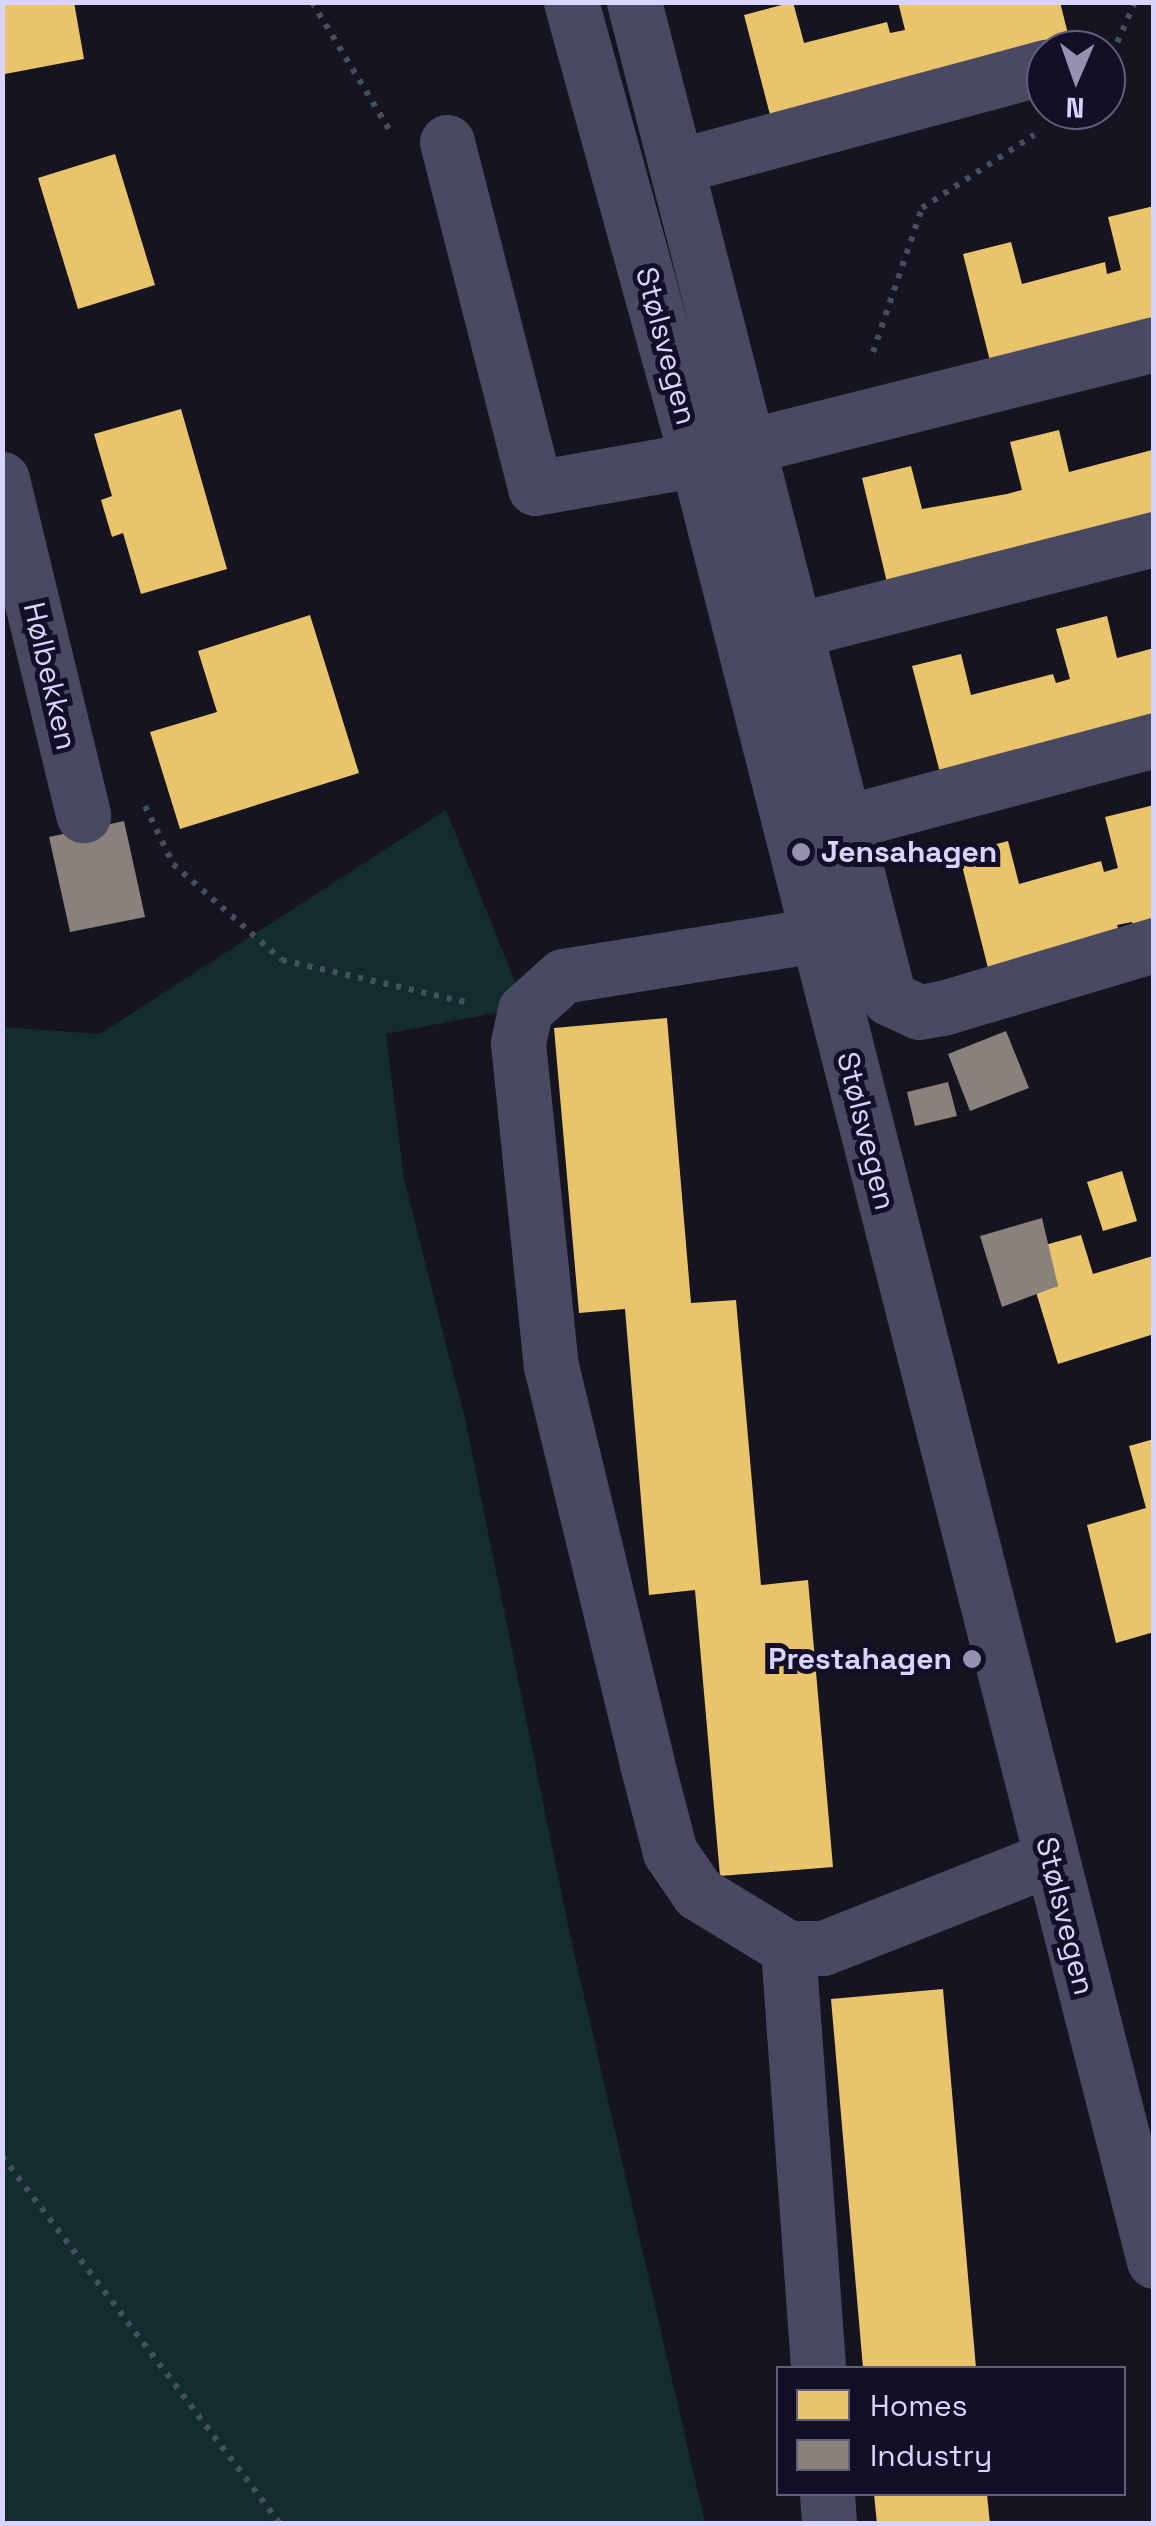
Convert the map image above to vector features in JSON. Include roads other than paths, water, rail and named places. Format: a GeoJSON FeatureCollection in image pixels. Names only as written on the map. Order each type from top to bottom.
{"type":"FeatureCollection","features":[{"type":"Feature","properties":{"kind":"street","name":"Stølsvegen"},"geometry":{"type":"LineString","coordinates":[[571,2],[697,459],[1154,2262]]}},
{"type":"Feature","properties":{"kind":"street"},"geometry":{"type":"LineString","coordinates":[[634,2],[752,445],[880,976],[889,998],[907,1008],[946,1007],[1154,945]]}},
{"type":"Feature","properties":{"kind":"street"},"geometry":{"type":"LineString","coordinates":[[678,166],[1026,72]]}},
{"type":"Feature","properties":{"kind":"street"},"geometry":{"type":"LineString","coordinates":[[447,142],[534,488],[697,459],[1154,344]]}},
{"type":"Feature","properties":{"kind":"street","name":"Hølbekken"},"geometry":{"type":"LineString","coordinates":[[2,479],[83,816]]}},
{"type":"Feature","properties":{"kind":"street"},"geometry":{"type":"LineString","coordinates":[[797,630],[1154,540]]}},
{"type":"Feature","properties":{"kind":"street"},"geometry":{"type":"LineString","coordinates":[[843,823],[1154,740]]}},
{"type":"Feature","properties":{"kind":"street"},"geometry":{"type":"LineString","coordinates":[[816,935],[563,976],[525,1010],[518,1096],[551,1366],[670,1852],[698,1894],[734,1923],[788,1948],[823,1948],[1052,1858]]}},
{"type":"Feature","properties":{"kind":"street"},"geometry":{"type":"LineString","coordinates":[[788,1948],[818,2366]]}},
{"type":"Feature","properties":{"kind":"street"},"geometry":{"type":"LineString","coordinates":[[827,2496],[830,2524]]}},
{"type":"Feature","properties":{"kind":"place","name":"Jensahagen"},"geometry":{"type":"Point","coordinates":[801,852]}},
{"type":"Feature","properties":{"kind":"place","name":"Prestahagen"},"geometry":{"type":"Point","coordinates":[972,1659]}}]}
